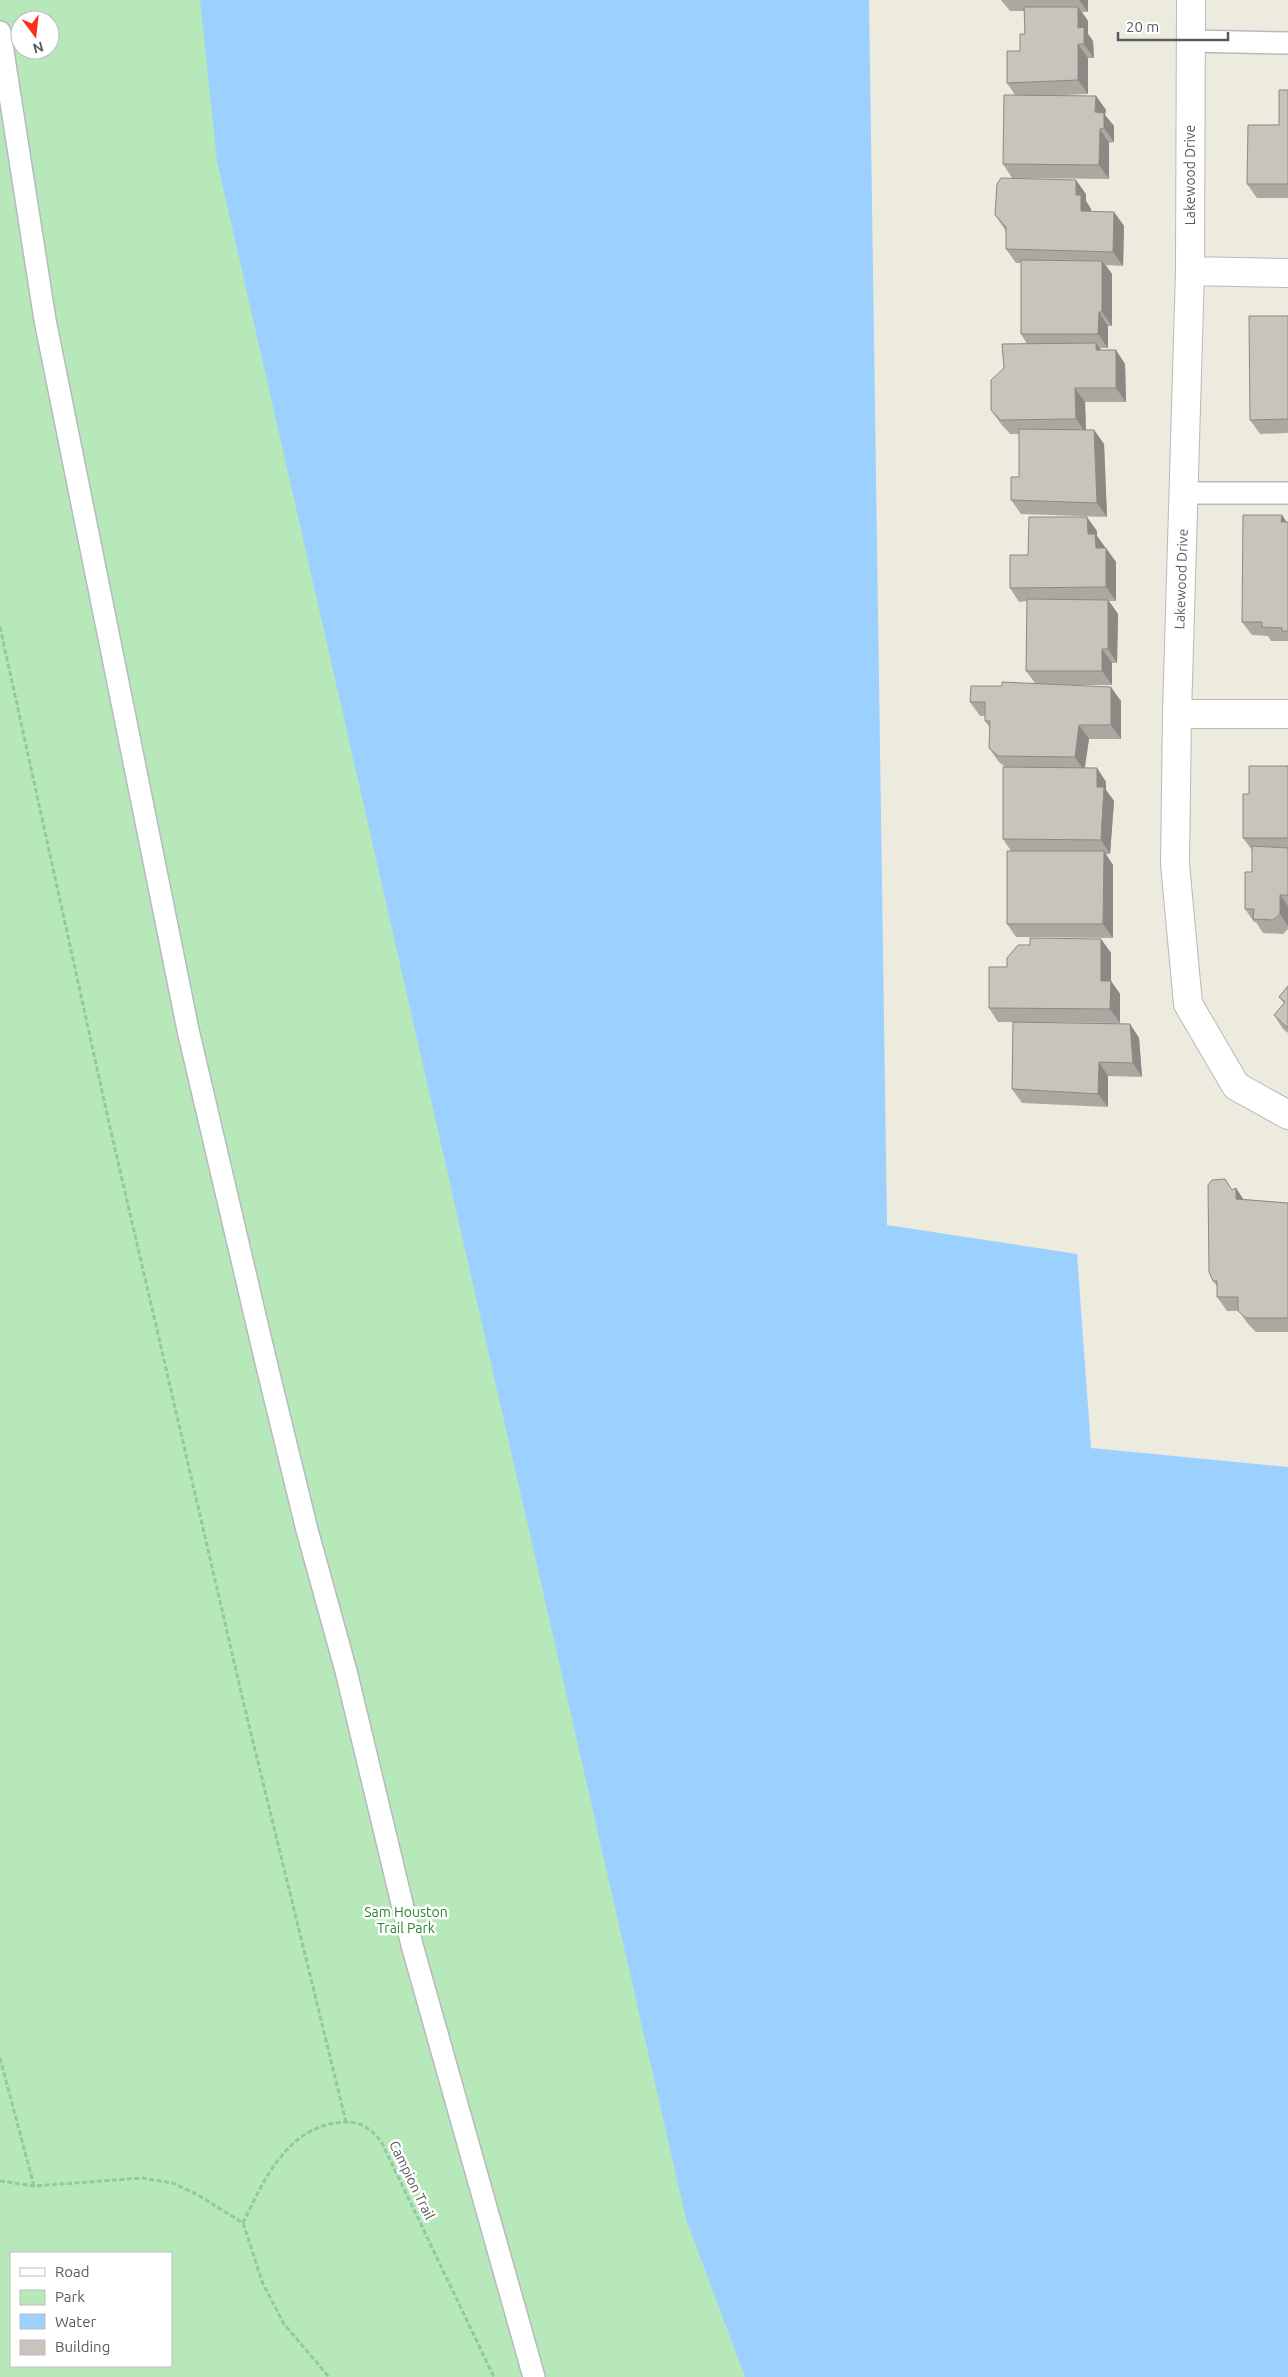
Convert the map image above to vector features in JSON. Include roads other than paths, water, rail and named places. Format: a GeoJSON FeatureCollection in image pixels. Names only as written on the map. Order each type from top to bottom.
{"type":"FeatureCollection","features":[{"type":"Feature","properties":{"kind":"street","name":"Lakewood Drive"},"geometry":{"type":"LineString","coordinates":[[1191,0],[1190,271],[1177,714],[1175,864],[1188,1004],[1236,1086],[1288,1115]]}},
{"type":"Feature","properties":{"kind":"street"},"geometry":{"type":"LineString","coordinates":[[1190,271],[1288,273]]}},
{"type":"Feature","properties":{"kind":"street"},"geometry":{"type":"LineString","coordinates":[[1177,714],[1288,714]]}},
{"type":"Feature","properties":{"kind":"lane"},"geometry":{"type":"LineString","coordinates":[[0,32],[45,320],[188,1030],[265,1358],[346,1671],[412,1944],[534,2377]]}},
{"type":"Feature","properties":{"kind":"lane"},"geometry":{"type":"LineString","coordinates":[[1191,41],[1288,43]]}},
{"type":"Feature","properties":{"kind":"lane"},"geometry":{"type":"LineString","coordinates":[[1184,493],[1288,493]]}},
{"type":"Feature","properties":{"kind":"water"},"geometry":{"type":"Polygon","coordinates":[[[200,0],[869,0],[887,1225],[1077,1254],[1091,1448],[1288,1467],[1288,2377],[745,2377],[686,2219],[217,161],[200,0]]]}},
{"type":"Feature","properties":{"kind":"park label","name":"Sam Houston Trail Park"},"geometry":{"type":"Point","coordinates":[406,1920]}}]}
